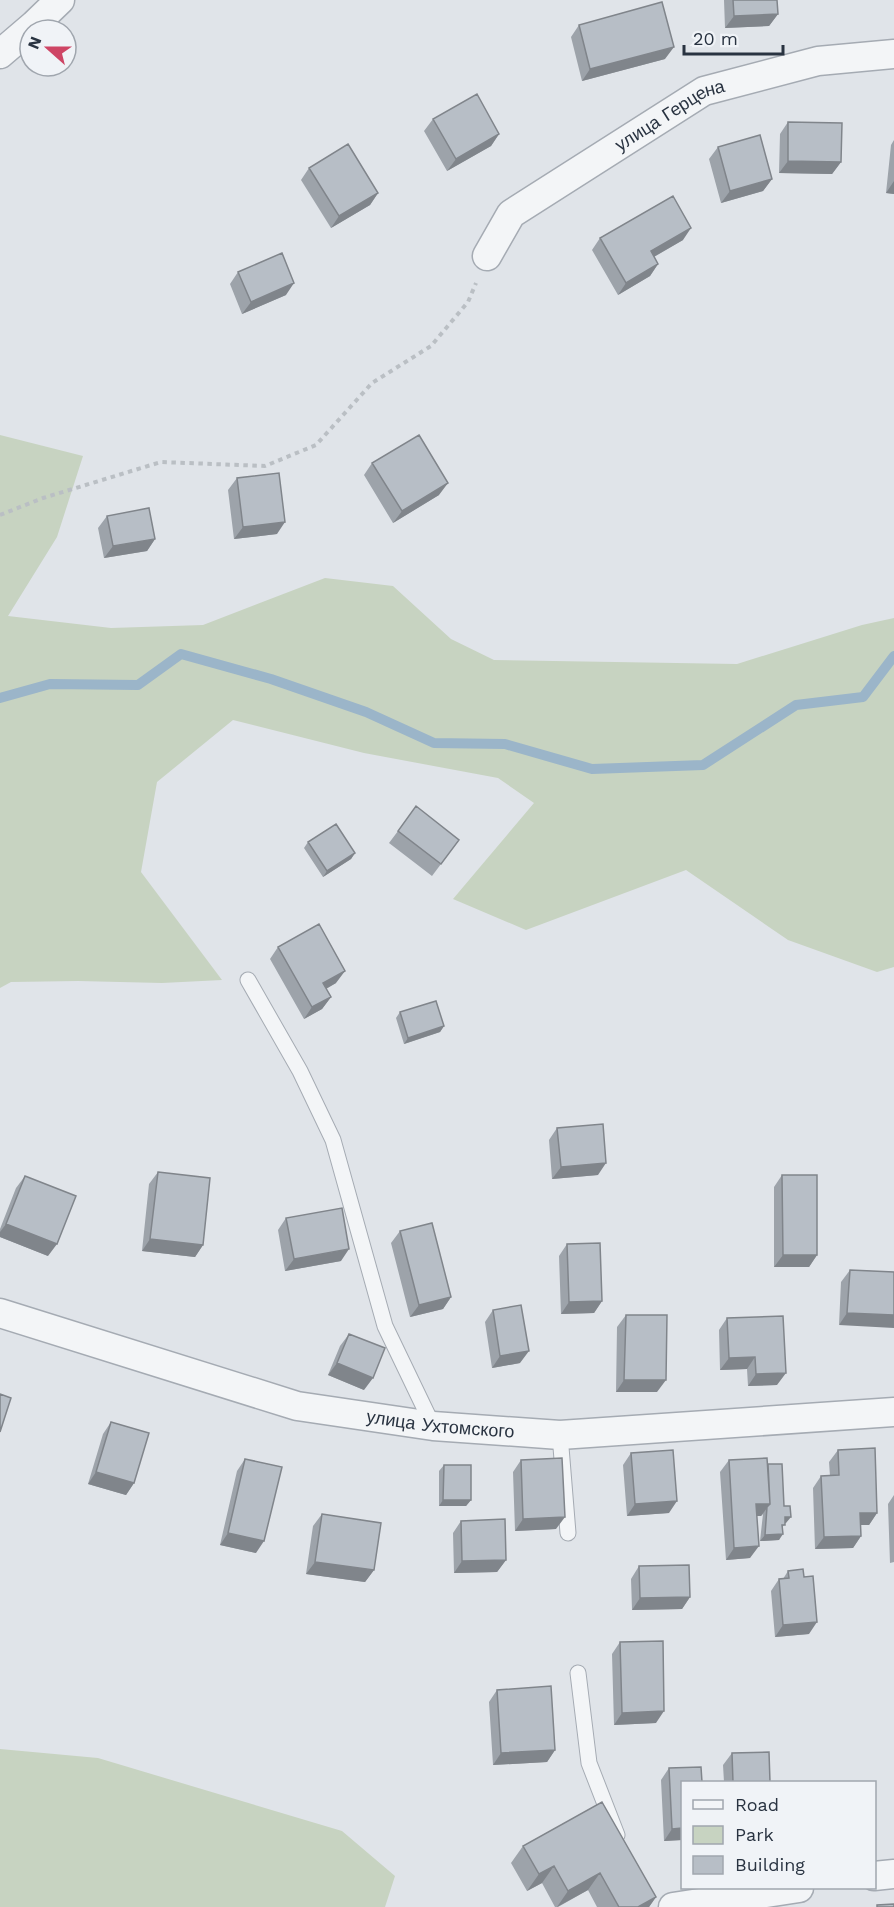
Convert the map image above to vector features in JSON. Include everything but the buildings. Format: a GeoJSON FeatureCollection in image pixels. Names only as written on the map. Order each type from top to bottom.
{"type":"FeatureCollection","features":[{"type":"Feature","properties":{"kind":"street"},"geometry":{"type":"LineString","coordinates":[[0,54],[60,0]]}},
{"type":"Feature","properties":{"kind":"street","name":"улица Герцена"},"geometry":{"type":"LineString","coordinates":[[487,256],[511,214],[704,91],[818,61],[894,54]]}},
{"type":"Feature","properties":{"kind":"street","name":"улица Ухтомского"},"geometry":{"type":"LineString","coordinates":[[0,1313],[297,1406],[433,1426],[560,1436],[894,1412]]}},
{"type":"Feature","properties":{"kind":"street"},"geometry":{"type":"LineString","coordinates":[[876,1876],[894,1874]]}},
{"type":"Feature","properties":{"kind":"street"},"geometry":{"type":"LineString","coordinates":[[669,1905],[785,1889]]}},
{"type":"Feature","properties":{"kind":"lane"},"geometry":{"type":"LineString","coordinates":[[248,980],[300,1071],[333,1140],[385,1326],[433,1426]]}},
{"type":"Feature","properties":{"kind":"lane"},"geometry":{"type":"LineString","coordinates":[[560,1436],[568,1533]]}},
{"type":"Feature","properties":{"kind":"lane"},"geometry":{"type":"LineString","coordinates":[[578,1673],[590,1763],[622,1848]]}},
{"type":"Feature","properties":{"kind":"path"},"geometry":{"type":"LineString","coordinates":[[0,514],[43,498],[161,462],[265,466],[316,445],[372,383],[431,346],[468,302],[487,256]]}},
{"type":"Feature","properties":{"kind":"green space"},"geometry":{"type":"Polygon","coordinates":[[[0,435],[83,456],[57,537],[8,616],[111,628],[203,625],[325,578],[393,586],[451,639],[494,660],[737,664],[862,625],[894,618],[894,967],[877,972],[788,940],[686,870],[526,930],[453,899],[534,803],[498,778],[364,753],[233,720],[157,782],[141,872],[222,980],[162,983],[11,982],[0,988],[0,435]]]}},
{"type":"Feature","properties":{"kind":"green space"},"geometry":{"type":"Polygon","coordinates":[[[0,1749],[98,1758],[342,1831],[395,1876],[385,1907],[0,1907],[0,1749]]]}},
{"type":"Feature","properties":{"kind":"waterway"},"geometry":{"type":"LineString","coordinates":[[0,698],[50,684],[138,685],[181,654],[271,679],[366,712],[434,743],[505,744],[592,769],[703,765],[796,705],[863,697],[894,656]]}}]}
